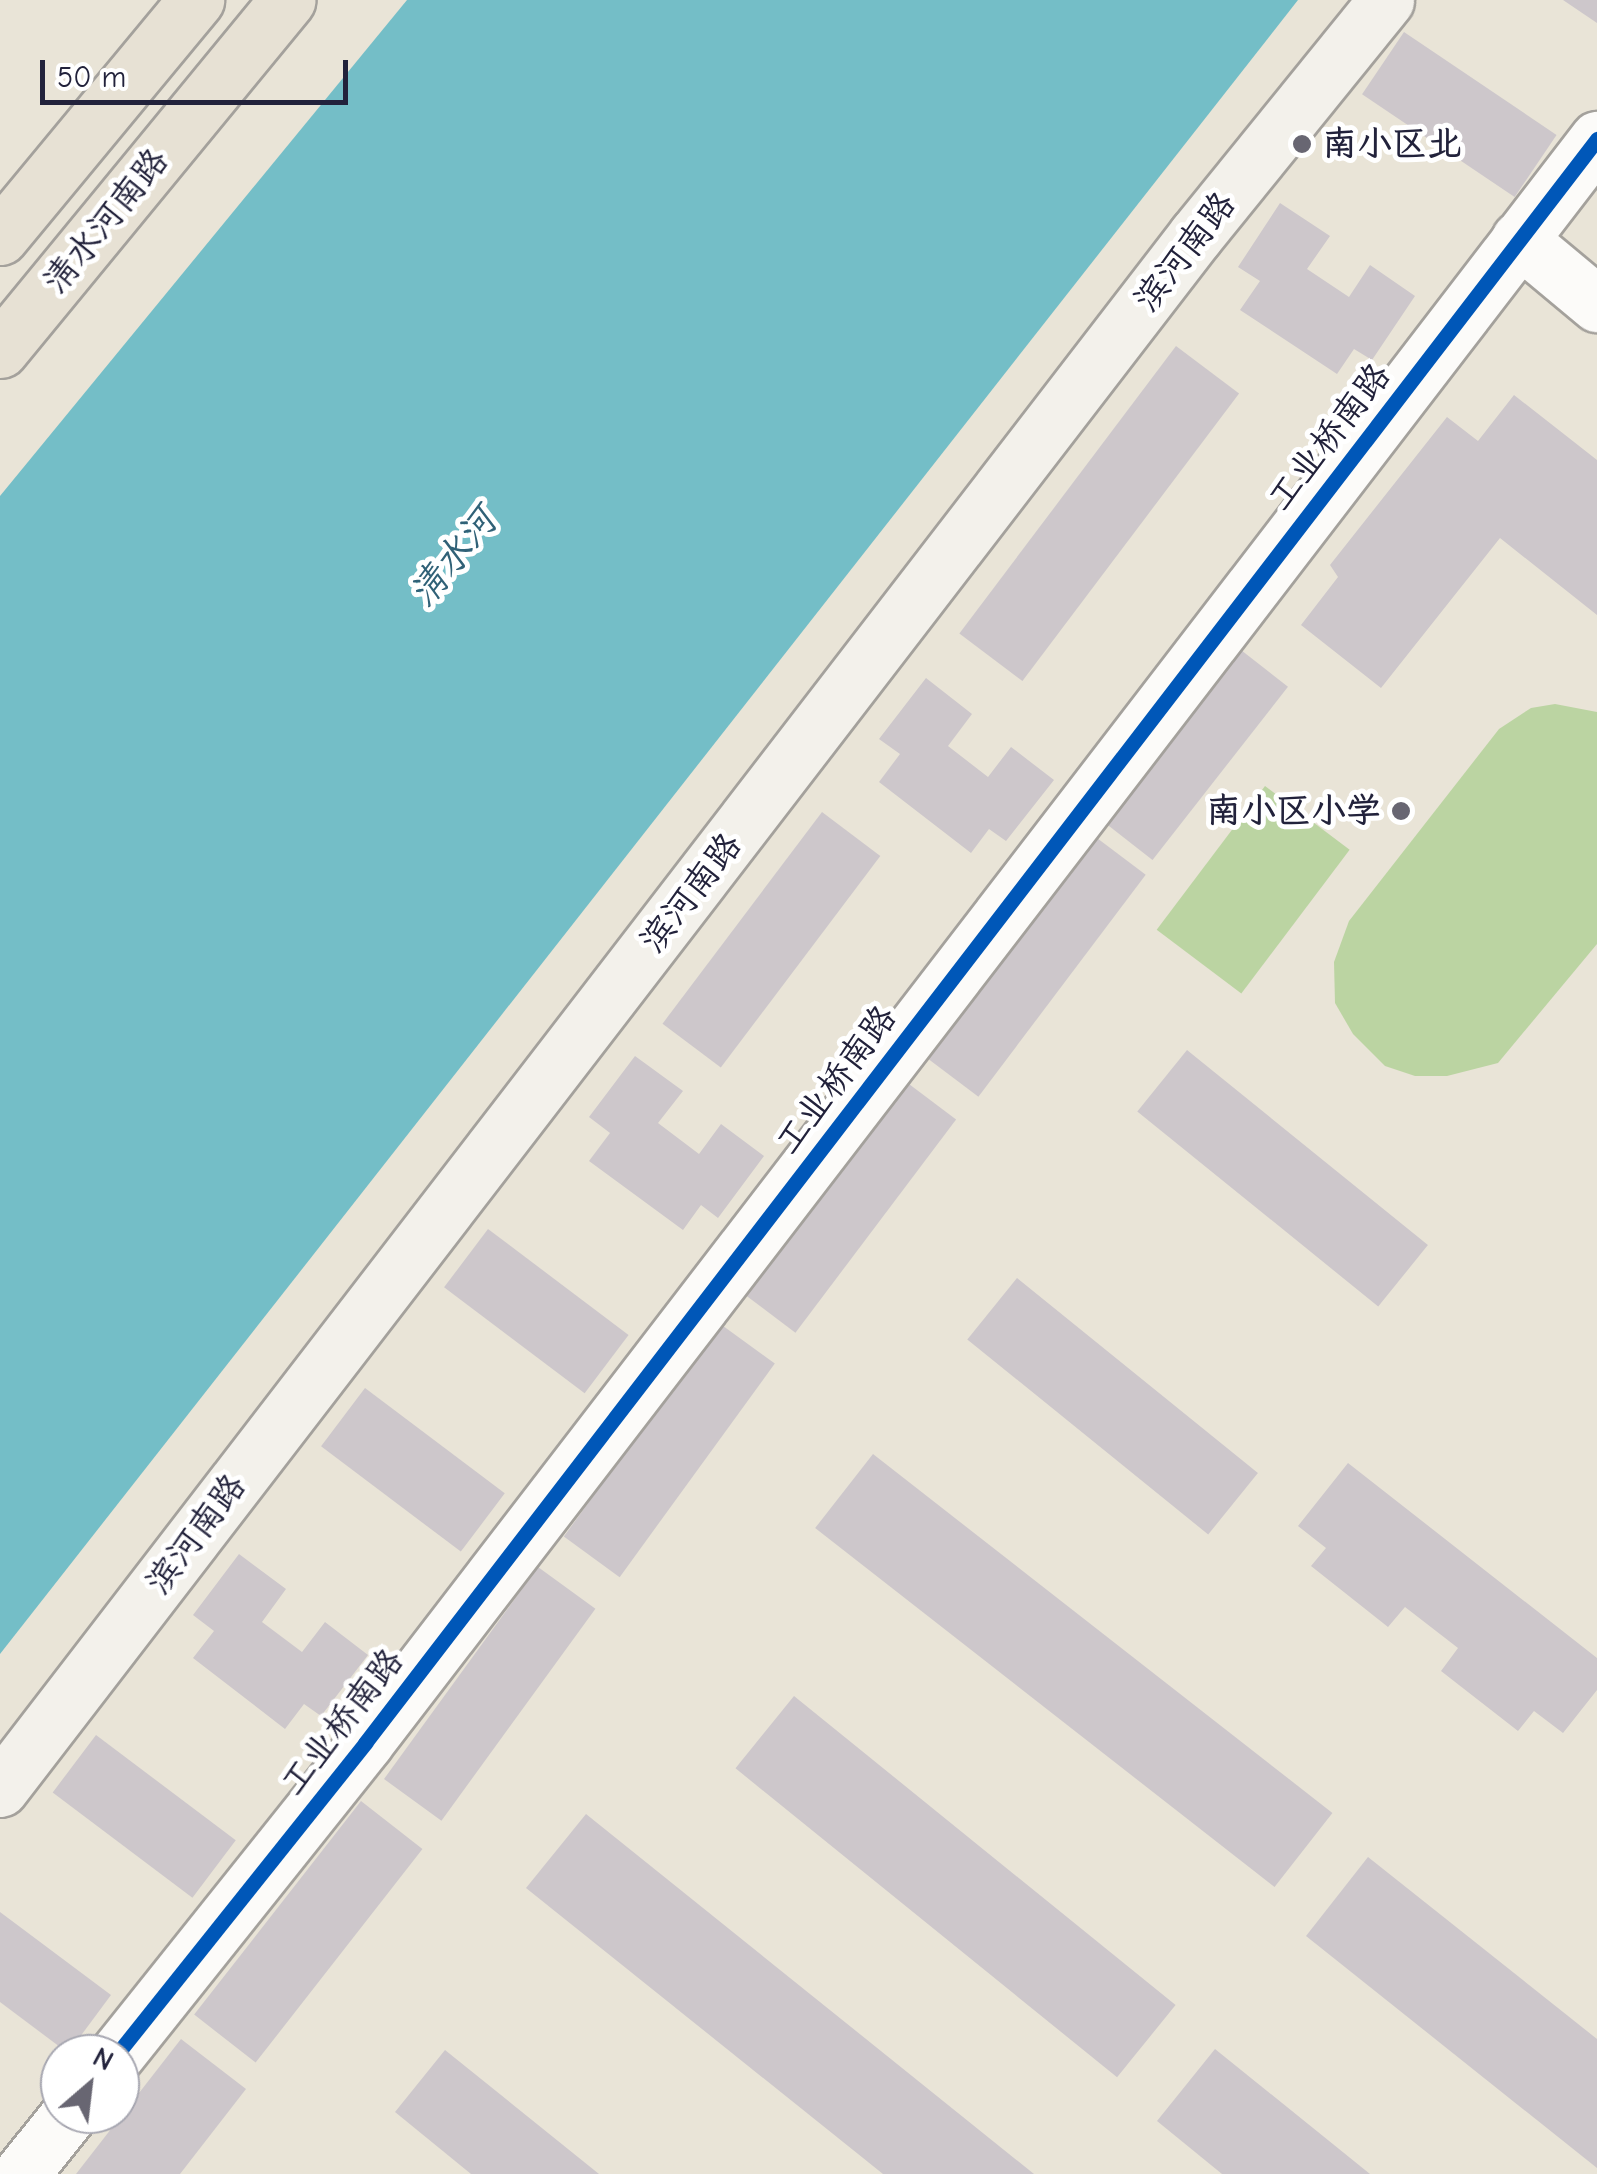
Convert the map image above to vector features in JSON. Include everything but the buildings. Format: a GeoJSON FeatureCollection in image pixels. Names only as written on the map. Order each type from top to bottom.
{"type":"FeatureCollection","features":[{"type":"Feature","properties":{"kind":"main road","name":"清水河南路"},"geometry":{"type":"LineString","coordinates":[[0,237],[196,0]]}},
{"type":"Feature","properties":{"kind":"main road","name":"清水河南路"},"geometry":{"type":"LineString","coordinates":[[0,350],[288,0]]}},
{"type":"Feature","properties":{"kind":"main road","name":"滨河南路"},"geometry":{"type":"LineString","coordinates":[[0,1745],[1161,236],[1356,0]]}},
{"type":"Feature","properties":{"kind":"main road","name":"滨河南路"},"geometry":{"type":"LineString","coordinates":[[0,1789],[1196,236],[1386,0]]}},
{"type":"Feature","properties":{"kind":"street","name":"工业桥南路"},"geometry":{"type":"LineString","coordinates":[[133,2034],[365,1743],[1597,139]]}},
{"type":"Feature","properties":{"kind":"street"},"geometry":{"type":"LineString","coordinates":[[1519,240],[1597,304]]}},
{"type":"Feature","properties":{"kind":"street"},"geometry":{"type":"LineString","coordinates":[[22,2174],[53,2134]]}},
{"type":"Feature","properties":{"kind":"green space"},"geometry":{"type":"Polygon","coordinates":[[[1555,704],[1597,712],[1597,944],[1498,1063],[1447,1076],[1415,1076],[1385,1066],[1353,1034],[1335,1003],[1334,962],[1349,921],[1499,729],[1531,708],[1555,704]]]}},
{"type":"Feature","properties":{"kind":"green space"},"geometry":{"type":"Polygon","coordinates":[[[1265,786],[1350,850],[1241,994],[1157,930],[1265,786]]]}},
{"type":"Feature","properties":{"kind":"water","name":"清水河"},"geometry":{"type":"Polygon","coordinates":[[[407,0],[1298,0],[0,1654],[0,496],[407,0]]]}},
{"type":"Feature","properties":{"kind":"cycle path"},"geometry":{"type":"LineString","coordinates":[[133,2034],[365,1743],[1597,139]]}},
{"type":"Feature","properties":{"kind":"place","name":"南小区北"},"geometry":{"type":"Point","coordinates":[1302,144]}},
{"type":"Feature","properties":{"kind":"place","name":"南小区小学"},"geometry":{"type":"Point","coordinates":[1401,811]}}]}
